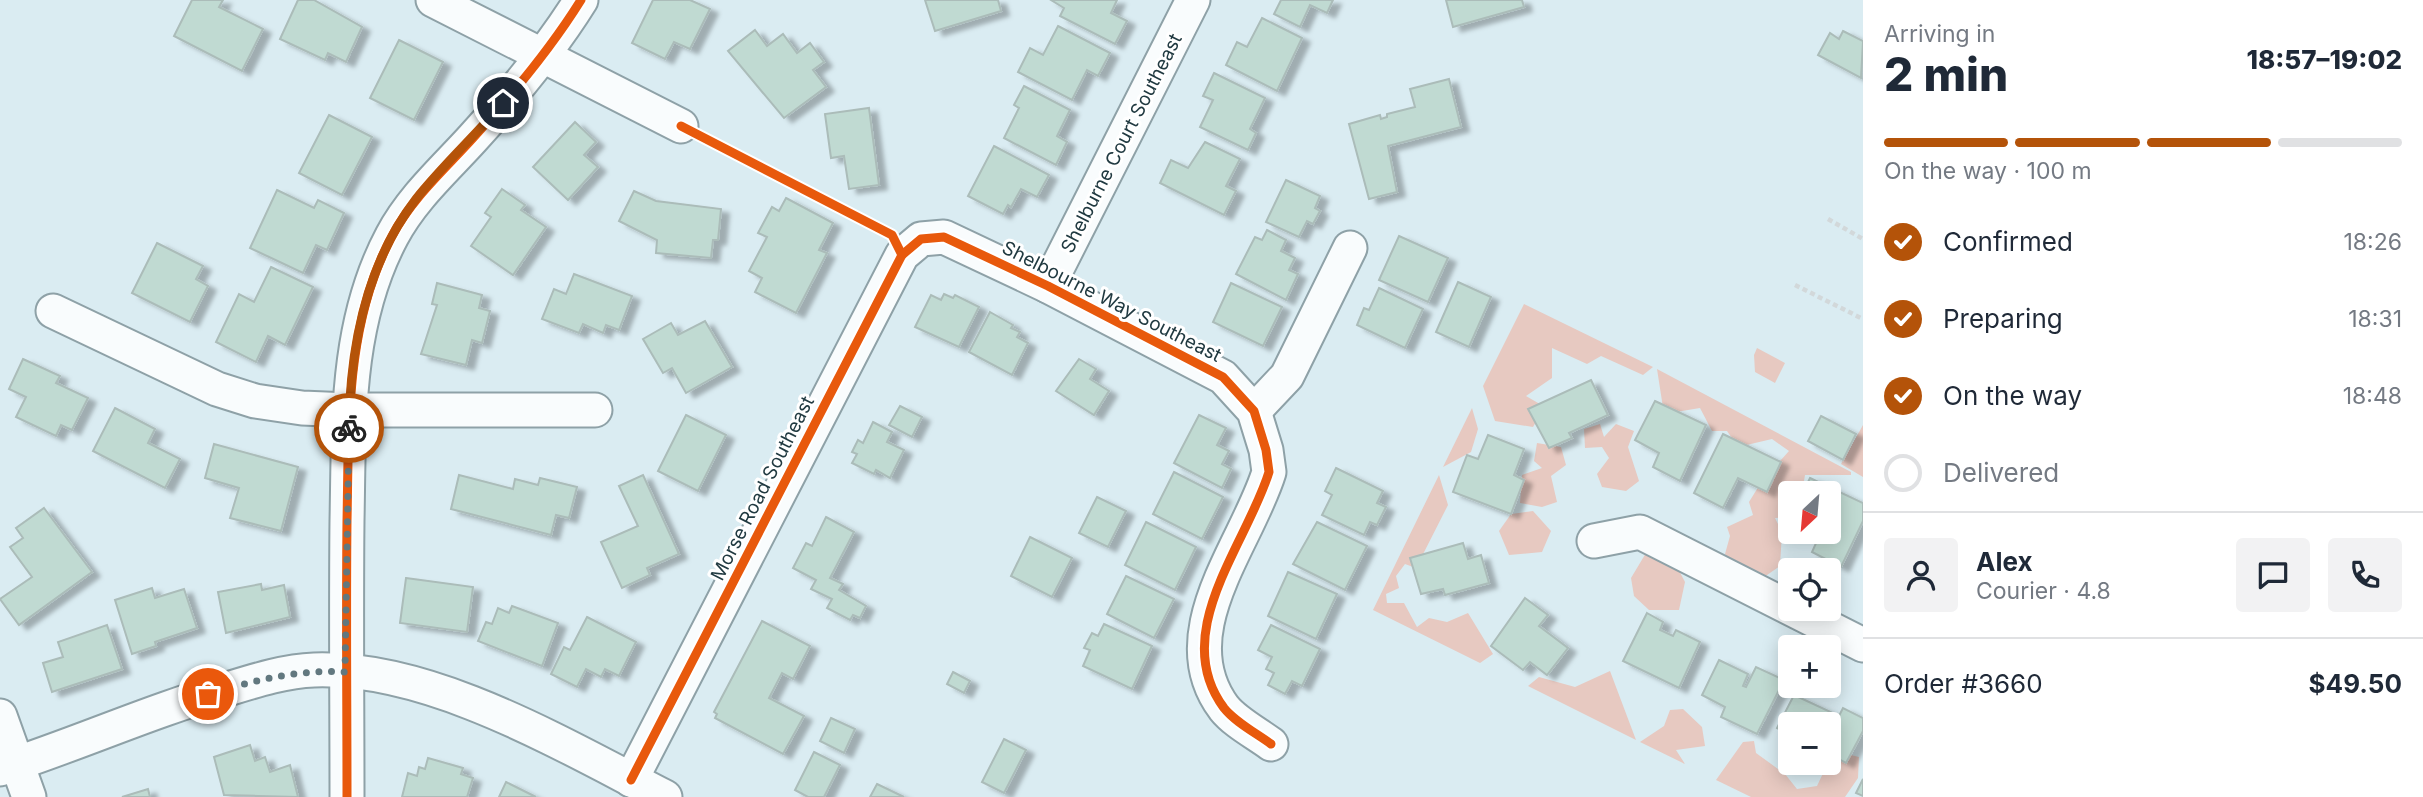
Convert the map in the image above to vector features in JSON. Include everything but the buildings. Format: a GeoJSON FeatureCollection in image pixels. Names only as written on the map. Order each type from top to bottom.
{"type":"FeatureCollection","features":[{"type":"Feature","properties":{"kind":"street"},"geometry":{"type":"LineString","coordinates":[[433,0],[681,126]]}},
{"type":"Feature","properties":{"kind":"street"},"geometry":{"type":"LineString","coordinates":[[347,797],[345,672],[349,410],[360,324],[373,279],[392,235],[416,199],[544,56],[581,0]]}},
{"type":"Feature","properties":{"kind":"street","name":"Shelburne Court Southeast"},"geometry":{"type":"LineString","coordinates":[[1048,286],[1193,0]]}},
{"type":"Feature","properties":{"kind":"street"},"geometry":{"type":"LineString","coordinates":[[1204,0],[1219,0]]}},
{"type":"Feature","properties":{"kind":"street","name":"Shelbourne Way Southeast"},"geometry":{"type":"LineString","coordinates":[[944,237],[1048,286],[1223,377],[1254,411]]}},
{"type":"Feature","properties":{"kind":"street","name":"Morse Road Southeast"},"geometry":{"type":"LineString","coordinates":[[631,780],[902,254],[921,239],[944,237]]}},
{"type":"Feature","properties":{"kind":"street"},"geometry":{"type":"LineString","coordinates":[[1271,744],[1225,709],[1213,688],[1203,649],[1214,597],[1269,472],[1266,450],[1254,411],[1287,376],[1350,248]]}},
{"type":"Feature","properties":{"kind":"street"},"geometry":{"type":"LineString","coordinates":[[53,311],[218,389],[256,401],[302,408],[349,410],[595,410]]}},
{"type":"Feature","properties":{"kind":"street"},"geometry":{"type":"LineString","coordinates":[[1594,541],[1640,532],[1863,645]]}},
{"type":"Feature","properties":{"kind":"street"},"geometry":{"type":"LineString","coordinates":[[9,766],[182,701],[259,679],[313,670],[386,674],[440,693],[546,734],[665,797]]}},
{"type":"Feature","properties":{"kind":"street"},"geometry":{"type":"LineString","coordinates":[[0,716],[9,766],[29,797]]}},
{"type":"Feature","properties":{"kind":"path"},"geometry":{"type":"LineString","coordinates":[[1828,219],[1863,239]]}},
{"type":"Feature","properties":{"kind":"path"},"geometry":{"type":"LineString","coordinates":[[1795,285],[1863,319]]}},
{"type":"Feature","properties":{"kind":"shaded area"},"geometry":{"type":"Polygon","coordinates":[[[1524,304],[1653,367],[1643,375],[1601,356],[1587,364],[1552,348],[1552,378],[1526,396],[1545,407],[1533,427],[1495,421],[1483,386],[1524,304]]]}},
{"type":"Feature","properties":{"kind":"shaded area"},"geometry":{"type":"Polygon","coordinates":[[[1757,348],[1785,363],[1775,383],[1755,372],[1754,355],[1757,348]]]}},
{"type":"Feature","properties":{"kind":"shaded area"},"geometry":{"type":"Polygon","coordinates":[[[1657,369],[1851,472],[1851,475],[1805,475],[1804,481],[1778,481],[1778,518],[1775,518],[1778,524],[1778,544],[1781,544],[1778,567],[1757,582],[1734,577],[1725,554],[1730,536],[1727,527],[1753,515],[1749,502],[1762,481],[1789,451],[1772,439],[1738,447],[1727,431],[1712,431],[1700,408],[1664,414],[1657,369]]]}},
{"type":"Feature","properties":{"kind":"shaded area"},"geometry":{"type":"Polygon","coordinates":[[[1472,408],[1478,429],[1471,452],[1443,467],[1472,408]]]}},
{"type":"Feature","properties":{"kind":"shaded area"},"geometry":{"type":"Polygon","coordinates":[[[1600,424],[1604,437],[1616,424],[1634,431],[1628,447],[1639,481],[1626,491],[1602,487],[1597,474],[1609,458],[1602,447],[1585,448],[1584,429],[1600,424]]]}},
{"type":"Feature","properties":{"kind":"shaded area"},"geometry":{"type":"Polygon","coordinates":[[[1863,425],[1863,477],[1841,464],[1863,425]]]}},
{"type":"Feature","properties":{"kind":"shaded area"},"geometry":{"type":"Polygon","coordinates":[[[1537,443],[1561,447],[1566,465],[1551,476],[1557,502],[1542,507],[1520,503],[1522,475],[1542,468],[1534,461],[1537,443]]]}},
{"type":"Feature","properties":{"kind":"shaded area"},"geometry":{"type":"Polygon","coordinates":[[[1439,475],[1448,505],[1416,568],[1405,564],[1396,576],[1399,588],[1386,594],[1387,603],[1404,603],[1417,627],[1429,618],[1447,622],[1468,613],[1493,654],[1480,663],[1373,610],[1439,475]]]}},
{"type":"Feature","properties":{"kind":"shaded area"},"geometry":{"type":"Polygon","coordinates":[[[1533,511],[1551,531],[1542,552],[1509,555],[1499,531],[1511,514],[1533,511]]]}},
{"type":"Feature","properties":{"kind":"shaded area"},"geometry":{"type":"Polygon","coordinates":[[[1646,553],[1674,561],[1685,582],[1679,610],[1649,610],[1634,596],[1631,578],[1646,553]]]}},
{"type":"Feature","properties":{"kind":"shaded area"},"geometry":{"type":"Polygon","coordinates":[[[1610,671],[1636,740],[1528,686],[1539,677],[1575,687],[1610,671]]]}},
{"type":"Feature","properties":{"kind":"shaded area"},"geometry":{"type":"Polygon","coordinates":[[[1683,709],[1702,727],[1705,746],[1676,750],[1685,764],[1640,742],[1664,726],[1670,710],[1683,709]]]}},
{"type":"Feature","properties":{"kind":"shaded area"},"geometry":{"type":"Polygon","coordinates":[[[1754,741],[1756,753],[1778,769],[1778,775],[1786,775],[1797,789],[1817,786],[1822,775],[1841,775],[1843,753],[1859,757],[1858,778],[1845,797],[1751,797],[1716,780],[1743,742],[1754,741]]]}},
{"type":"Feature","properties":{"kind":"cycle path"},"geometry":{"type":"LineString","coordinates":[[347,797],[348,448],[353,375],[365,304],[392,236],[409,209],[517,88],[581,0]]}},
{"type":"Feature","properties":{"kind":"cycle path"},"geometry":{"type":"LineString","coordinates":[[681,126],[892,235],[902,255]]}},
{"type":"Feature","properties":{"kind":"cycle path"},"geometry":{"type":"LineString","coordinates":[[631,780],[902,255],[921,239],[944,237],[1048,286],[1223,377],[1254,411],[1266,450],[1269,472],[1217,589],[1208,619],[1204,650],[1209,679],[1224,708],[1240,723],[1271,744]]}},
{"type":"Feature","properties":{"kind":"way so far"},"geometry":{"type":"LineString","coordinates":[[208,694],[259,679],[313,670],[345,672],[349,428]]}},
{"type":"Feature","properties":{"kind":"route"},"geometry":{"type":"LineString","coordinates":[[349,428],[352,371],[360,324],[373,279],[392,235],[416,199],[503,103]]}}]}
